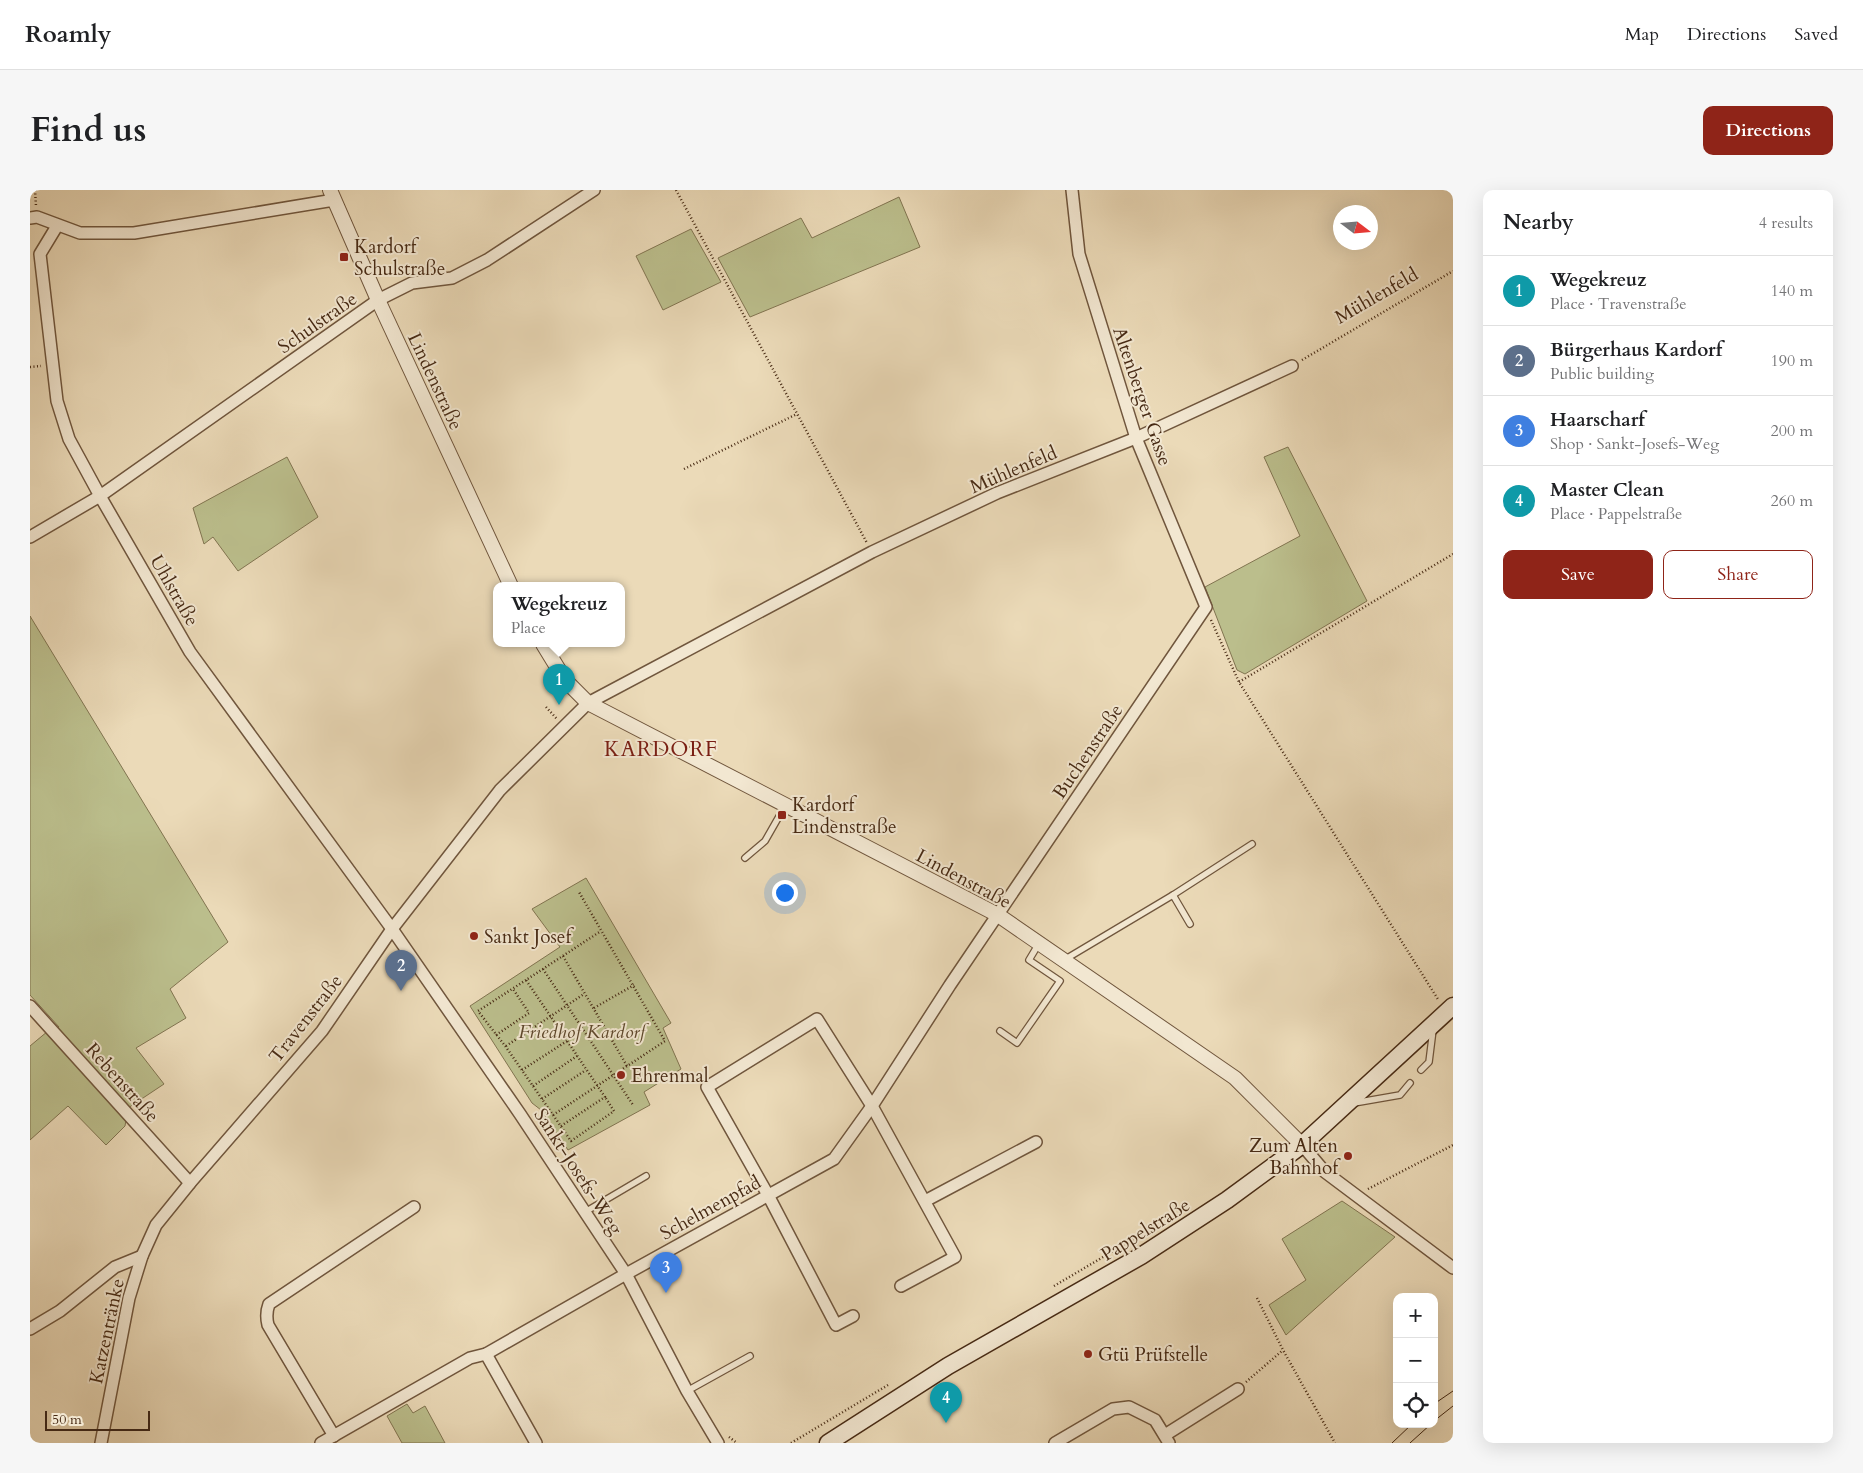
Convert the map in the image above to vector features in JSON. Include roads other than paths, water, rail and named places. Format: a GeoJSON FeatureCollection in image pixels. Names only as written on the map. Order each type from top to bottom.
{"type":"FeatureCollection","features":[{"type":"Feature","properties":{"kind":"main road","name":"Pappelstraße"},"geometry":{"type":"LineString","coordinates":[[828,1443],[948,1366],[1141,1256],[1227,1200],[1302,1145],[1450,1009]]}},
{"type":"Feature","properties":{"kind":"street","name":"Schulstraße"},"geometry":{"type":"LineString","coordinates":[[30,537],[100,496],[378,300],[412,284],[452,278],[470,269],[487,260],[594,190]]}},
{"type":"Feature","properties":{"kind":"street","name":"Altenberger Gasse"},"geometry":{"type":"LineString","coordinates":[[1072,190],[1079,254],[1136,438],[1206,607]]}},
{"type":"Feature","properties":{"kind":"street","name":"Lindenstraße"},"geometry":{"type":"LineString","coordinates":[[332,195],[378,300],[509,582]]}},
{"type":"Feature","properties":{"kind":"street"},"geometry":{"type":"LineString","coordinates":[[30,218],[37,217],[80,233],[134,233],[332,195]]}},
{"type":"Feature","properties":{"kind":"street","name":"Uhlstraße"},"geometry":{"type":"LineString","coordinates":[[57,226],[40,254],[57,400],[69,439],[190,652],[392,929]]}},
{"type":"Feature","properties":{"kind":"street","name":"Mühlenfeld"},"geometry":{"type":"LineString","coordinates":[[588,704],[872,552],[997,494],[1136,438],[1292,366]]}},
{"type":"Feature","properties":{"kind":"street","name":"Buchenstraße"},"geometry":{"type":"LineString","coordinates":[[998,915],[1206,607]]}},
{"type":"Feature","properties":{"kind":"street","name":"Lindenstraße"},"geometry":{"type":"LineString","coordinates":[[545,647],[565,680],[588,704],[998,915],[1234,1078],[1302,1145]]}},
{"type":"Feature","properties":{"kind":"street","name":"Travenstraße"},"geometry":{"type":"LineString","coordinates":[[142,1256],[156,1225],[322,1031],[392,929],[500,790],[588,704]]}},
{"type":"Feature","properties":{"kind":"street","name":"Schelmenpfad"},"geometry":{"type":"LineString","coordinates":[[321,1443],[470,1358],[486,1354],[834,1159],[872,1106],[998,915]]}},
{"type":"Feature","properties":{"kind":"street","name":"Sankt-Josefs-Weg"},"geometry":{"type":"LineString","coordinates":[[392,929],[520,1114],[626,1274],[687,1391],[718,1443]]}},
{"type":"Feature","properties":{"kind":"street","name":"Rebenstraße"},"geometry":{"type":"LineString","coordinates":[[30,1006],[190,1183]]}},
{"type":"Feature","properties":{"kind":"street"},"geometry":{"type":"LineString","coordinates":[[853,1316],[836,1324],[768,1195],[707,1087],[817,1019],[872,1106],[954,1257],[901,1286]]}},
{"type":"Feature","properties":{"kind":"street"},"geometry":{"type":"LineString","coordinates":[[925,1201],[1036,1142]]}},
{"type":"Feature","properties":{"kind":"street"},"geometry":{"type":"LineString","coordinates":[[1302,1145],[1325,1172],[1453,1268]]}},
{"type":"Feature","properties":{"kind":"street"},"geometry":{"type":"LineString","coordinates":[[334,1436],[268,1325],[266,1310],[269,1304],[414,1207]]}},
{"type":"Feature","properties":{"kind":"street"},"geometry":{"type":"LineString","coordinates":[[30,1329],[60,1311],[115,1267],[142,1256]]}},
{"type":"Feature","properties":{"kind":"street","name":"Katzentränke"},"geometry":{"type":"LineString","coordinates":[[101,1443],[129,1298],[142,1256]]}},
{"type":"Feature","properties":{"kind":"street"},"geometry":{"type":"LineString","coordinates":[[486,1354],[536,1443]]}},
{"type":"Feature","properties":{"kind":"street"},"geometry":{"type":"LineString","coordinates":[[1055,1443],[1113,1409],[1129,1407],[1155,1420],[1167,1439],[1238,1389]]}},
{"type":"Feature","properties":{"kind":"lane"},"geometry":{"type":"LineString","coordinates":[[745,858],[764,841],[786,806]]}},
{"type":"Feature","properties":{"kind":"lane"},"geometry":{"type":"LineString","coordinates":[[1064,960],[1252,844]]}},
{"type":"Feature","properties":{"kind":"lane"},"geometry":{"type":"LineString","coordinates":[[1172,895],[1190,924]]}},
{"type":"Feature","properties":{"kind":"lane"},"geometry":{"type":"LineString","coordinates":[[1000,1031],[1018,1043],[1060,981],[1029,960],[1039,943]]}},
{"type":"Feature","properties":{"kind":"lane"},"geometry":{"type":"LineString","coordinates":[[1422,1070],[1429,1062],[1433,1025]]}},
{"type":"Feature","properties":{"kind":"lane"},"geometry":{"type":"LineString","coordinates":[[1347,1104],[1400,1095],[1410,1083]]}},
{"type":"Feature","properties":{"kind":"lane"},"geometry":{"type":"LineString","coordinates":[[585,1212],[646,1176]]}},
{"type":"Feature","properties":{"kind":"lane"},"geometry":{"type":"LineString","coordinates":[[687,1391],[750,1356]]}},
{"type":"Feature","properties":{"kind":"tram line"},"geometry":{"type":"LineString","coordinates":[[1438,1401],[1453,1391]]}},
{"type":"Feature","properties":{"kind":"tram line"},"geometry":{"type":"LineString","coordinates":[[1438,1418],[1453,1406]]}},
{"type":"Feature","properties":{"kind":"tram line"},"geometry":{"type":"LineString","coordinates":[[1392,1443],[1408,1428]]}},
{"type":"Feature","properties":{"kind":"tram line"},"geometry":{"type":"LineString","coordinates":[[1410,1443],[1427,1428]]}},
{"type":"Feature","properties":{"kind":"place","name":"Kardorf Schulstraße"},"geometry":{"type":"Point","coordinates":[344,257]}},
{"type":"Feature","properties":{"kind":"place","name":"Wegekreuz"},"geometry":{"type":"Point","coordinates":[559,705]}},
{"type":"Feature","properties":{"kind":"place","name":"Kardorf Lindenstraße"},"geometry":{"type":"Point","coordinates":[782,815]}},
{"type":"Feature","properties":{"kind":"place","name":"Sankt Josef"},"geometry":{"type":"Point","coordinates":[474,936]}},
{"type":"Feature","properties":{"kind":"place","name":"Bürgerhaus Kardorf"},"geometry":{"type":"Point","coordinates":[401,991]}},
{"type":"Feature","properties":{"kind":"place","name":"Ehrenmal"},"geometry":{"type":"Point","coordinates":[621,1075]}},
{"type":"Feature","properties":{"kind":"place","name":"Zum Alten Bahnhof"},"geometry":{"type":"Point","coordinates":[1348,1156]}},
{"type":"Feature","properties":{"kind":"place","name":"Haarscharf"},"geometry":{"type":"Point","coordinates":[666,1293]}},
{"type":"Feature","properties":{"kind":"place","name":"Gtü Prüfstelle"},"geometry":{"type":"Point","coordinates":[1088,1354]}},
{"type":"Feature","properties":{"kind":"place","name":"Master Clean"},"geometry":{"type":"Point","coordinates":[946,1423]}},
{"type":"Feature","properties":{"kind":"district","name":"KARDORF"},"geometry":{"type":"Point","coordinates":[661,749]}},
{"type":"Feature","properties":{"kind":"park label","name":"Friedhof Kardorf"},"geometry":{"type":"Point","coordinates":[582,1031]}}]}
